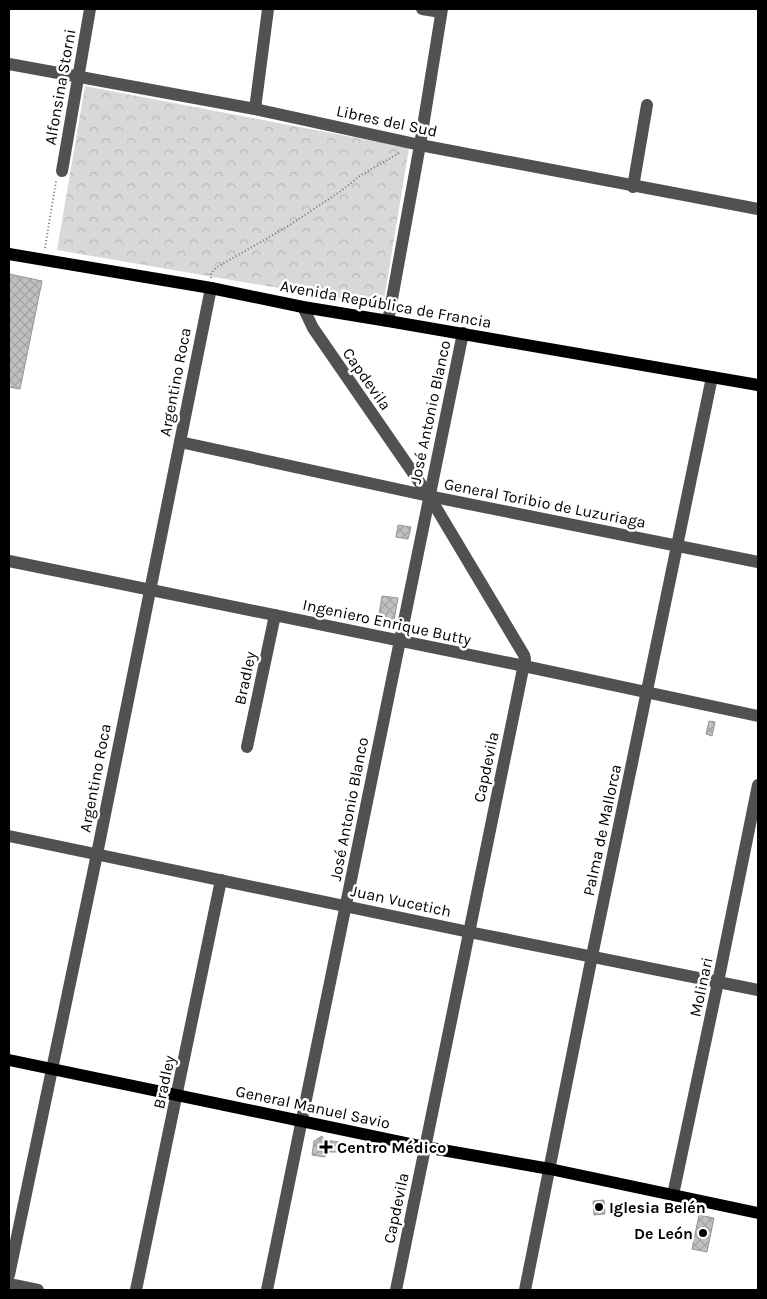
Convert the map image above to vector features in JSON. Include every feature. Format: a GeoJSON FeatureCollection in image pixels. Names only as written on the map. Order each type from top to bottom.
{"type":"FeatureCollection","features":[{"type":"Feature","properties":{"kind":"main road","name":"Avenida República de Francia"},"geometry":{"type":"LineString","coordinates":[[9,254],[211,288],[303,308],[463,333],[758,385]]}},
{"type":"Feature","properties":{"kind":"main road","name":"General Manuel Savio"},"geometry":{"type":"LineString","coordinates":[[9,1060],[425,1147],[550,1169],[673,1194],[758,1214]]}},
{"type":"Feature","properties":{"kind":"street","name":"Alfonsina Storni"},"geometry":{"type":"LineString","coordinates":[[62,171],[90,9]]}},
{"type":"Feature","properties":{"kind":"street"},"geometry":{"type":"LineString","coordinates":[[255,109],[268,9]]}},
{"type":"Feature","properties":{"kind":"street"},"geometry":{"type":"LineString","coordinates":[[388,321],[420,145],[441,10],[422,9]]}},
{"type":"Feature","properties":{"kind":"street","name":"Libres del Sud"},"geometry":{"type":"LineString","coordinates":[[9,64],[255,109],[420,145],[633,187],[758,209]]}},
{"type":"Feature","properties":{"kind":"street"},"geometry":{"type":"LineString","coordinates":[[633,187],[647,105]]}},
{"type":"Feature","properties":{"kind":"street","name":"Argentino Roca"},"geometry":{"type":"LineString","coordinates":[[9,1275],[211,288]]}},
{"type":"Feature","properties":{"kind":"street","name":"Capdevila"},"geometry":{"type":"LineString","coordinates":[[303,308],[313,328],[429,496],[524,654],[524,666],[396,1290]]}},
{"type":"Feature","properties":{"kind":"street","name":"José Antonio Blanco"},"geometry":{"type":"LineString","coordinates":[[267,1290],[463,333]]}},
{"type":"Feature","properties":{"kind":"street","name":"Palma de Mallorca"},"geometry":{"type":"LineString","coordinates":[[525,1290],[712,378]]}},
{"type":"Feature","properties":{"kind":"street","name":"General Toribio de Luzuriaga"},"geometry":{"type":"LineString","coordinates":[[180,442],[429,496],[758,562]]}},
{"type":"Feature","properties":{"kind":"street","name":"Ingeniero Enrique Butty"},"geometry":{"type":"LineString","coordinates":[[9,561],[524,666],[758,716]]}},
{"type":"Feature","properties":{"kind":"street","name":"Bradley"},"geometry":{"type":"LineString","coordinates":[[247,747],[275,615]]}},
{"type":"Feature","properties":{"kind":"street","name":"Molinari"},"geometry":{"type":"LineString","coordinates":[[673,1194],[758,785]]}},
{"type":"Feature","properties":{"kind":"street","name":"Juan Vucetich"},"geometry":{"type":"LineString","coordinates":[[9,836],[758,990]]}},
{"type":"Feature","properties":{"kind":"street","name":"Bradley"},"geometry":{"type":"LineString","coordinates":[[136,1290],[222,880]]}},
{"type":"Feature","properties":{"kind":"street"},"geometry":{"type":"LineString","coordinates":[[9,1284],[38,1290]]}},
{"type":"Feature","properties":{"kind":"path"},"geometry":{"type":"LineString","coordinates":[[211,288],[211,274],[217,267],[285,228],[341,191],[361,175],[388,159],[420,145]]}},
{"type":"Feature","properties":{"kind":"path"},"geometry":{"type":"LineString","coordinates":[[43,259],[56,180],[62,171]]}},
{"type":"Feature","properties":{"kind":"green space"},"geometry":{"type":"Polygon","coordinates":[[[85,86],[409,148],[383,306],[57,250],[85,86]]]}},
{"type":"Feature","properties":{"kind":"building"},"geometry":{"type":"Polygon","coordinates":[[[9,274],[42,281],[20,389],[9,387],[9,274]]]}},
{"type":"Feature","properties":{"kind":"building"},"geometry":{"type":"Polygon","coordinates":[[[398,525],[411,527],[408,539],[396,537],[398,525]]]}},
{"type":"Feature","properties":{"kind":"building"},"geometry":{"type":"Polygon","coordinates":[[[382,596],[398,598],[393,626],[387,629],[377,627],[382,596]]]}},
{"type":"Feature","properties":{"kind":"building"},"geometry":{"type":"Polygon","coordinates":[[[709,721],[715,722],[712,736],[706,734],[709,721]]]}},
{"type":"Feature","properties":{"kind":"building","name":"Centro Médico"},"geometry":{"type":"Polygon","coordinates":[[[322,1136],[324,1140],[339,1142],[337,1152],[326,1152],[325,1157],[312,1155],[314,1141],[322,1136]]]}},
{"type":"Feature","properties":{"kind":"building","name":"Iglesia Belén"},"geometry":{"type":"Polygon","coordinates":[[[604,1200],[605,1214],[594,1215],[593,1201],[604,1200]]]}},
{"type":"Feature","properties":{"kind":"building","name":"De León"},"geometry":{"type":"Polygon","coordinates":[[[699,1215],[714,1218],[707,1252],[692,1249],[699,1215]]]}},
{"type":"Feature","properties":{"kind":"place","name":"Centro Médico"},"geometry":{"type":"Point","coordinates":[326,1147]}},
{"type":"Feature","properties":{"kind":"place","name":"Iglesia Belén"},"geometry":{"type":"Point","coordinates":[599,1207]}},
{"type":"Feature","properties":{"kind":"place","name":"De León"},"geometry":{"type":"Point","coordinates":[703,1233]}}]}
